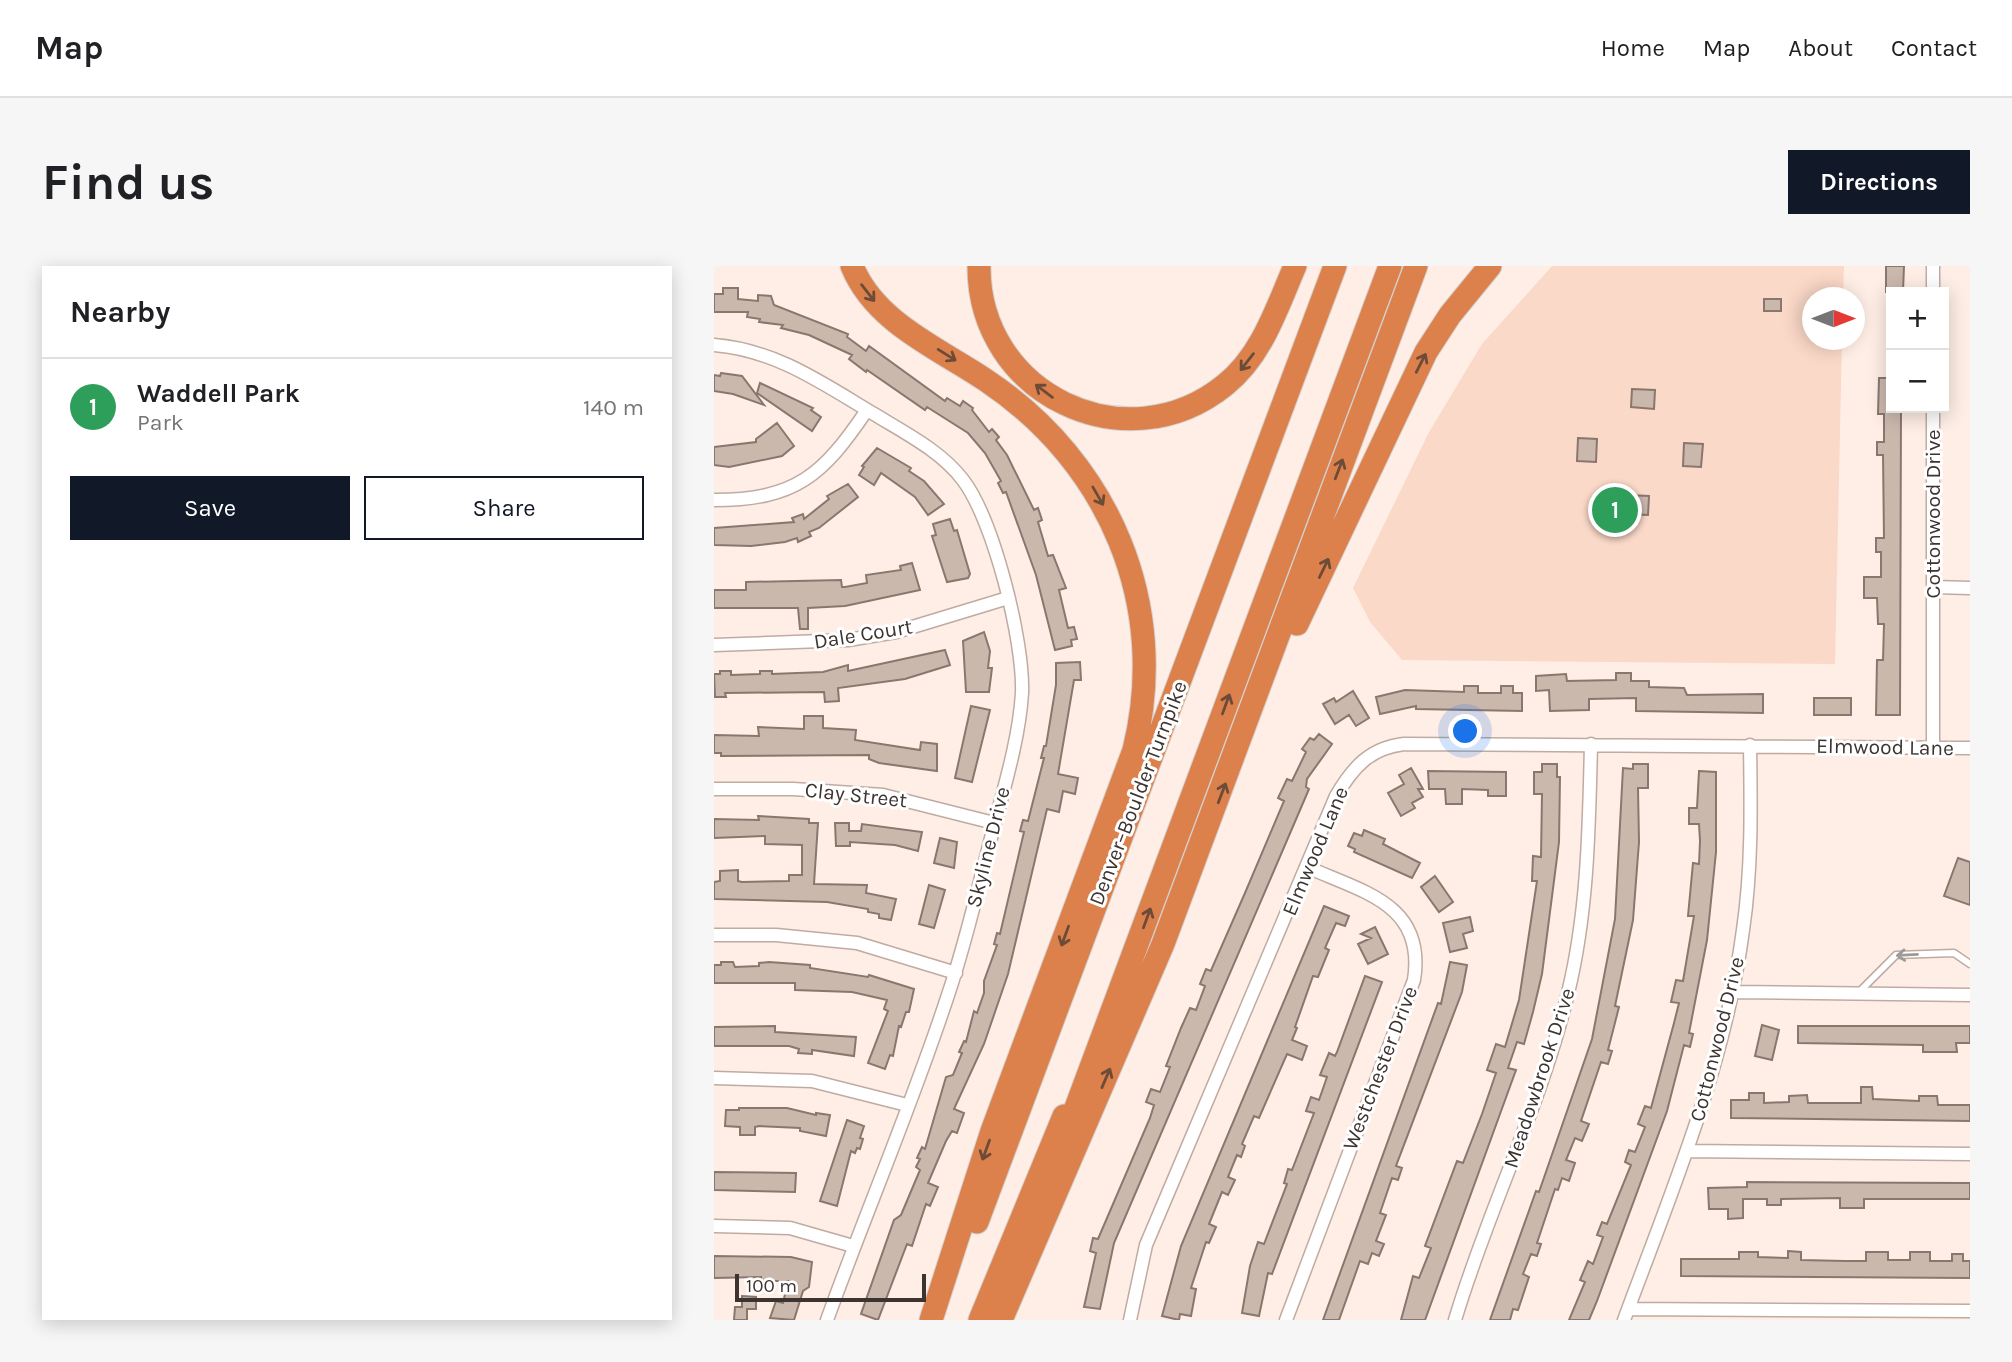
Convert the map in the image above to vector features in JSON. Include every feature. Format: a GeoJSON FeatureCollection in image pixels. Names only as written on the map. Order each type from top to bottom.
{"type":"FeatureCollection","features":[{"type":"Feature","properties":{"kind":"highway"},"geometry":{"type":"LineString","coordinates":[[852,266],[867,292],[890,317],[1018,402],[1072,456],[1098,494],[1127,558],[1138,602],[1143,650],[1143,704],[1135,750],[988,1143],[931,1320]]}},
{"type":"Feature","properties":{"kind":"highway"},"geometry":{"type":"LineString","coordinates":[[979,266],[981,292],[992,328],[1007,355],[1027,379],[1048,395],[1081,412],[1110,419],[1133,420],[1166,416],[1192,406],[1232,379],[1261,341],[1295,266]]}},
{"type":"Feature","properties":{"kind":"highway","name":"Denver–Boulder Turnpike"},"geometry":{"type":"LineString","coordinates":[[940,1320],[1335,266]]}},
{"type":"Feature","properties":{"kind":"highway"},"geometry":{"type":"LineString","coordinates":[[1075,961],[1199,666],[1349,266]]}},
{"type":"Feature","properties":{"kind":"highway"},"geometry":{"type":"LineString","coordinates":[[1274,577],[1325,409],[1375,266]]}},
{"type":"Feature","properties":{"kind":"highway"},"geometry":{"type":"LineString","coordinates":[[999,1320],[1390,266]]}},
{"type":"Feature","properties":{"kind":"highway"},"geometry":{"type":"LineString","coordinates":[[999,1320],[1148,980],[1233,763],[1416,266]]}},
{"type":"Feature","properties":{"kind":"highway"},"geometry":{"type":"LineString","coordinates":[[1233,763],[1426,352],[1450,315],[1490,266]]}},
{"type":"Feature","properties":{"kind":"highway"},"geometry":{"type":"LineString","coordinates":[[980,1320],[1045,1158],[1114,1004]]}},
{"type":"Feature","properties":{"kind":"street"},"geometry":{"type":"LineString","coordinates":[[1933,266],[1933,287]]}},
{"type":"Feature","properties":{"kind":"street","name":"Skyline Drive"},"geometry":{"type":"LineString","coordinates":[[714,345],[760,353],[786,362],[919,441],[960,477],[986,526],[1018,637],[1022,694],[995,823],[956,973],[827,1320]]}},
{"type":"Feature","properties":{"kind":"street"},"geometry":{"type":"LineString","coordinates":[[714,500],[753,499],[785,490],[803,481],[835,455],[867,410]]}},
{"type":"Feature","properties":{"kind":"street","name":"Cottonwood Drive"},"geometry":{"type":"LineString","coordinates":[[1933,413],[1933,747]]}},
{"type":"Feature","properties":{"kind":"street"},"geometry":{"type":"LineString","coordinates":[[1933,587],[1970,588]]}},
{"type":"Feature","properties":{"kind":"street","name":"Dale Court"},"geometry":{"type":"LineString","coordinates":[[714,645],[848,640],[896,632],[1008,598]]}},
{"type":"Feature","properties":{"kind":"street","name":"Elmwood Lane"},"geometry":{"type":"LineString","coordinates":[[1130,1320],[1146,1245],[1307,867],[1347,777],[1361,761],[1382,748],[1404,744],[1970,748]]}},
{"type":"Feature","properties":{"kind":"street","name":"Meadowbrook Drive"},"geometry":{"type":"LineString","coordinates":[[1455,1320],[1536,1100],[1569,992],[1587,871],[1591,744]]}},
{"type":"Feature","properties":{"kind":"street","name":"Cottonwood Drive"},"geometry":{"type":"LineString","coordinates":[[1626,1315],[1687,1152],[1715,1063],[1732,992],[1747,896],[1750,745]]}},
{"type":"Feature","properties":{"kind":"street","name":"Clay Street"},"geometry":{"type":"LineString","coordinates":[[714,789],[805,789],[883,794],[995,823]]}},
{"type":"Feature","properties":{"kind":"street","name":"Westchester Drive"},"geometry":{"type":"LineString","coordinates":[[1286,1320],[1414,980],[1416,966],[1413,936],[1397,911],[1307,867]]}},
{"type":"Feature","properties":{"kind":"street"},"geometry":{"type":"LineString","coordinates":[[714,935],[776,935],[857,943],[956,973]]}},
{"type":"Feature","properties":{"kind":"street"},"geometry":{"type":"LineString","coordinates":[[1732,992],[1970,995]]}},
{"type":"Feature","properties":{"kind":"street"},"geometry":{"type":"LineString","coordinates":[[714,1078],[812,1081],[907,1105]]}},
{"type":"Feature","properties":{"kind":"street"},"geometry":{"type":"LineString","coordinates":[[1687,1152],[1970,1154]]}},
{"type":"Feature","properties":{"kind":"street"},"geometry":{"type":"LineString","coordinates":[[714,1226],[790,1228],[853,1246]]}},
{"type":"Feature","properties":{"kind":"street"},"geometry":{"type":"LineString","coordinates":[[1626,1315],[1970,1311]]}},
{"type":"Feature","properties":{"kind":"lane"},"geometry":{"type":"LineString","coordinates":[[1857,994],[1896,955],[1954,953],[1970,964]]}},
{"type":"Feature","properties":{"kind":"shaded area"},"geometry":{"type":"Polygon","coordinates":[[[1552,266],[1844,266],[1843,287],[1802,287],[1802,350],[1842,350],[1835,664],[1402,660],[1370,622],[1353,588],[1429,432],[1482,344],[1552,266]]]}},
{"type":"Feature","properties":{"kind":"building"},"geometry":{"type":"Polygon","coordinates":[[[1886,266],[1904,266],[1903,287],[1886,287],[1886,266]]]}},
{"type":"Feature","properties":{"kind":"building"},"geometry":{"type":"Polygon","coordinates":[[[723,288],[738,288],[738,299],[758,301],[758,295],[771,296],[774,305],[848,334],[847,337],[866,351],[869,346],[945,401],[947,398],[960,406],[963,401],[973,408],[989,432],[992,429],[999,437],[996,440],[1007,455],[1034,510],[1038,508],[1042,520],[1038,522],[1048,556],[1053,555],[1066,588],[1059,590],[1068,628],[1074,627],[1077,639],[1071,640],[1072,646],[1055,650],[1036,575],[1006,492],[1003,493],[998,483],[1001,481],[985,453],[968,433],[927,407],[925,410],[867,370],[866,372],[849,359],[852,355],[809,335],[781,328],[783,325],[759,322],[760,319],[747,317],[748,312],[714,312],[714,294],[723,294],[723,288]]]}},
{"type":"Feature","properties":{"kind":"building"},"geometry":{"type":"Polygon","coordinates":[[[1764,299],[1781,299],[1781,311],[1764,311],[1764,299]]]}},
{"type":"Feature","properties":{"kind":"building"},"geometry":{"type":"Polygon","coordinates":[[[721,373],[742,376],[764,405],[733,394],[714,391],[714,375],[720,376],[721,373]]]}},
{"type":"Feature","properties":{"kind":"building"},"geometry":{"type":"Polygon","coordinates":[[[1879,378],[1886,378],[1886,413],[1901,413],[1900,715],[1876,715],[1877,660],[1883,660],[1884,624],[1878,624],[1877,598],[1864,598],[1864,577],[1881,577],[1881,552],[1876,552],[1876,538],[1884,538],[1883,455],[1877,455],[1877,442],[1884,442],[1884,414],[1878,414],[1879,378]]]}},
{"type":"Feature","properties":{"kind":"building"},"geometry":{"type":"Polygon","coordinates":[[[760,383],[813,408],[811,410],[821,417],[812,431],[757,393],[760,383]]]}},
{"type":"Feature","properties":{"kind":"building"},"geometry":{"type":"Polygon","coordinates":[[[1632,389],[1655,390],[1654,409],[1631,407],[1632,389]]]}},
{"type":"Feature","properties":{"kind":"building"},"geometry":{"type":"Polygon","coordinates":[[[777,423],[794,446],[782,456],[729,467],[714,465],[714,447],[756,442],[756,439],[777,423]]]}},
{"type":"Feature","properties":{"kind":"building"},"geometry":{"type":"Polygon","coordinates":[[[1578,438],[1597,439],[1596,462],[1577,461],[1578,438]]]}},
{"type":"Feature","properties":{"kind":"building"},"geometry":{"type":"Polygon","coordinates":[[[1684,443],[1703,444],[1701,467],[1683,466],[1684,443]]]}},
{"type":"Feature","properties":{"kind":"building"},"geometry":{"type":"Polygon","coordinates":[[[877,448],[911,468],[909,471],[924,481],[944,504],[928,515],[915,497],[881,473],[874,485],[859,475],[864,467],[862,466],[877,448]]]}},
{"type":"Feature","properties":{"kind":"building"},"geometry":{"type":"Polygon","coordinates":[[[848,484],[858,497],[819,528],[809,532],[811,536],[798,542],[797,538],[751,546],[714,545],[714,528],[794,522],[792,518],[803,514],[804,519],[829,499],[827,496],[848,484]]]}},
{"type":"Feature","properties":{"kind":"building"},"geometry":{"type":"Polygon","coordinates":[[[1626,495],[1649,496],[1648,515],[1625,514],[1626,495]]]}},
{"type":"Feature","properties":{"kind":"building"},"geometry":{"type":"Polygon","coordinates":[[[950,519],[954,531],[957,530],[970,574],[968,578],[947,582],[932,536],[936,535],[933,524],[950,519]]]}},
{"type":"Feature","properties":{"kind":"building"},"geometry":{"type":"Polygon","coordinates":[[[912,563],[920,590],[845,606],[808,608],[808,629],[800,629],[798,608],[714,608],[714,590],[746,590],[746,582],[841,580],[842,587],[845,587],[867,583],[866,575],[901,570],[900,566],[912,563]]]}},
{"type":"Feature","properties":{"kind":"building"},"geometry":{"type":"Polygon","coordinates":[[[984,632],[990,651],[988,668],[992,668],[989,692],[966,692],[963,641],[984,632]]]}},
{"type":"Feature","properties":{"kind":"building"},"geometry":{"type":"Polygon","coordinates":[[[945,650],[950,665],[905,679],[838,688],[839,701],[825,702],[824,692],[725,693],[726,697],[715,697],[714,674],[720,674],[720,671],[731,671],[731,675],[760,674],[760,671],[772,671],[772,674],[823,672],[848,665],[848,671],[945,650]]]}},
{"type":"Feature","properties":{"kind":"building"},"geometry":{"type":"Polygon","coordinates":[[[1080,662],[1081,680],[1074,680],[1058,774],[1078,778],[1075,794],[1063,791],[1059,812],[1047,809],[1008,974],[984,1044],[954,1109],[964,1113],[957,1133],[952,1131],[946,1141],[928,1183],[938,1187],[930,1206],[926,1204],[912,1246],[907,1244],[878,1320],[861,1314],[894,1220],[901,1215],[920,1170],[916,1167],[920,1159],[917,1158],[922,1147],[925,1149],[946,1077],[953,1075],[974,1011],[977,1013],[984,993],[984,981],[997,945],[994,944],[997,933],[1000,934],[1024,832],[1020,831],[1023,820],[1028,821],[1044,758],[1041,758],[1046,746],[1056,685],[1056,663],[1080,662]]]}},
{"type":"Feature","properties":{"kind":"building"},"geometry":{"type":"Polygon","coordinates":[[[1616,673],[1631,673],[1631,681],[1649,681],[1649,687],[1684,688],[1687,695],[1763,694],[1763,713],[1636,711],[1636,698],[1589,699],[1589,710],[1550,711],[1549,690],[1536,691],[1536,676],[1566,674],[1567,681],[1616,680],[1616,673]]]}},
{"type":"Feature","properties":{"kind":"building"},"geometry":{"type":"Polygon","coordinates":[[[1464,686],[1478,686],[1478,693],[1501,693],[1501,686],[1513,686],[1513,693],[1522,693],[1522,711],[1416,709],[1416,706],[1380,714],[1376,697],[1405,690],[1464,692],[1464,686]]]}},
{"type":"Feature","properties":{"kind":"building"},"geometry":{"type":"Polygon","coordinates":[[[1353,691],[1369,718],[1356,726],[1349,715],[1335,724],[1323,704],[1334,698],[1336,702],[1353,691]]]}},
{"type":"Feature","properties":{"kind":"building"},"geometry":{"type":"Polygon","coordinates":[[[1814,698],[1851,698],[1851,715],[1814,715],[1814,698]]]}},
{"type":"Feature","properties":{"kind":"building"},"geometry":{"type":"Polygon","coordinates":[[[971,706],[990,710],[972,782],[955,778],[971,706]]]}},
{"type":"Feature","properties":{"kind":"building"},"geometry":{"type":"Polygon","coordinates":[[[804,716],[823,716],[823,728],[856,730],[855,740],[920,750],[921,742],[937,744],[937,771],[879,763],[869,759],[869,755],[721,756],[721,753],[714,753],[714,735],[759,736],[758,727],[804,729],[804,716]]]}},
{"type":"Feature","properties":{"kind":"building"},"geometry":{"type":"Polygon","coordinates":[[[1319,734],[1332,744],[1307,779],[1306,787],[1309,789],[1114,1243],[1100,1309],[1084,1307],[1096,1253],[1090,1251],[1093,1238],[1098,1239],[1150,1118],[1154,1105],[1146,1102],[1151,1089],[1160,1092],[1170,1067],[1166,1066],[1181,1028],[1190,1008],[1196,1010],[1205,986],[1200,984],[1206,969],[1211,971],[1284,801],[1278,798],[1287,779],[1292,781],[1306,752],[1302,749],[1310,738],[1314,740],[1319,734]]]}},
{"type":"Feature","properties":{"kind":"building"},"geometry":{"type":"Polygon","coordinates":[[[1542,764],[1557,764],[1557,777],[1560,777],[1559,842],[1542,974],[1533,1012],[1524,1044],[1517,1042],[1508,1068],[1516,1070],[1425,1320],[1401,1320],[1413,1276],[1419,1278],[1431,1248],[1425,1246],[1457,1161],[1463,1163],[1482,1114],[1496,1073],[1487,1070],[1496,1044],[1505,1047],[1519,1000],[1537,881],[1532,881],[1533,856],[1541,857],[1542,794],[1534,794],[1534,772],[1542,772],[1542,764]]]}},
{"type":"Feature","properties":{"kind":"building"},"geometry":{"type":"Polygon","coordinates":[[[1633,764],[1648,764],[1648,788],[1638,788],[1639,842],[1633,920],[1615,1006],[1619,1007],[1608,1050],[1612,1051],[1608,1064],[1601,1062],[1581,1121],[1589,1124],[1582,1141],[1575,1138],[1566,1160],[1575,1163],[1569,1181],[1562,1178],[1558,1190],[1555,1189],[1537,1243],[1541,1244],[1537,1256],[1531,1254],[1523,1274],[1529,1277],[1518,1310],[1513,1309],[1510,1320],[1490,1320],[1536,1191],[1539,1192],[1592,1039],[1615,919],[1623,768],[1633,769],[1633,764]]]}},
{"type":"Feature","properties":{"kind":"building"},"geometry":{"type":"Polygon","coordinates":[[[1411,768],[1423,789],[1418,789],[1423,797],[1412,803],[1415,808],[1401,816],[1388,793],[1404,784],[1399,775],[1411,768]]]}},
{"type":"Feature","properties":{"kind":"building"},"geometry":{"type":"Polygon","coordinates":[[[1428,771],[1506,772],[1506,796],[1488,796],[1488,790],[1462,789],[1462,804],[1446,804],[1445,789],[1429,789],[1428,771]]]}},
{"type":"Feature","properties":{"kind":"building"},"geometry":{"type":"Polygon","coordinates":[[[1699,771],[1716,772],[1716,852],[1707,940],[1689,1033],[1693,1034],[1690,1047],[1684,1045],[1667,1111],[1589,1320],[1569,1320],[1585,1282],[1580,1280],[1588,1261],[1593,1264],[1603,1237],[1597,1235],[1602,1222],[1607,1224],[1631,1165],[1625,1162],[1629,1150],[1635,1152],[1645,1127],[1638,1124],[1645,1106],[1651,1108],[1679,1003],[1671,1002],[1676,980],[1683,981],[1694,916],[1688,916],[1693,863],[1699,864],[1700,841],[1699,824],[1689,824],[1689,808],[1697,808],[1699,771]]]}},
{"type":"Feature","properties":{"kind":"building"},"geometry":{"type":"Polygon","coordinates":[[[758,816],[809,819],[809,823],[818,823],[814,884],[867,885],[866,893],[896,899],[891,920],[879,918],[879,914],[868,912],[868,909],[827,902],[714,899],[714,882],[720,881],[720,871],[738,870],[738,881],[742,882],[789,881],[789,875],[802,875],[802,845],[765,844],[765,836],[714,838],[714,819],[759,820],[758,816]]]}},
{"type":"Feature","properties":{"kind":"building"},"geometry":{"type":"Polygon","coordinates":[[[835,823],[849,823],[849,831],[861,831],[862,824],[922,832],[918,851],[895,845],[850,842],[850,846],[836,846],[835,823]]]}},
{"type":"Feature","properties":{"kind":"building"},"geometry":{"type":"Polygon","coordinates":[[[1364,830],[1385,839],[1383,844],[1420,863],[1412,878],[1354,852],[1355,849],[1348,846],[1354,833],[1362,836],[1364,830]]]}},
{"type":"Feature","properties":{"kind":"building"},"geometry":{"type":"Polygon","coordinates":[[[940,838],[957,842],[954,868],[934,863],[940,838]]]}},
{"type":"Feature","properties":{"kind":"building"},"geometry":{"type":"Polygon","coordinates":[[[1958,858],[1970,862],[1970,905],[1944,896],[1958,858]]]}},
{"type":"Feature","properties":{"kind":"building"},"geometry":{"type":"Polygon","coordinates":[[[1435,876],[1453,902],[1439,912],[1421,887],[1435,876]]]}},
{"type":"Feature","properties":{"kind":"building"},"geometry":{"type":"Polygon","coordinates":[[[929,885],[945,890],[934,928],[919,924],[929,885]]]}},
{"type":"Feature","properties":{"kind":"building"},"geometry":{"type":"Polygon","coordinates":[[[1324,906],[1349,916],[1345,926],[1336,923],[1325,948],[1329,950],[1318,977],[1313,976],[1295,1027],[1297,1028],[1292,1040],[1307,1046],[1302,1060],[1287,1054],[1259,1118],[1254,1116],[1242,1144],[1245,1146],[1241,1157],[1237,1155],[1228,1177],[1235,1180],[1228,1195],[1222,1192],[1209,1224],[1216,1227],[1209,1243],[1206,1242],[1191,1288],[1196,1289],[1191,1316],[1180,1314],[1179,1320],[1162,1316],[1181,1246],[1324,906]]]}},
{"type":"Feature","properties":{"kind":"building"},"geometry":{"type":"Polygon","coordinates":[[[1470,917],[1473,931],[1463,934],[1467,948],[1450,952],[1443,923],[1470,917]]]}},
{"type":"Feature","properties":{"kind":"building"},"geometry":{"type":"Polygon","coordinates":[[[1375,927],[1388,954],[1368,964],[1358,944],[1371,938],[1361,934],[1375,927]]]}},
{"type":"Feature","properties":{"kind":"building"},"geometry":{"type":"Polygon","coordinates":[[[721,962],[733,962],[735,967],[759,966],[759,963],[769,962],[810,965],[810,968],[868,977],[869,975],[914,989],[909,1012],[906,1012],[901,1027],[899,1026],[893,1056],[890,1055],[885,1069],[868,1063],[888,1011],[884,1009],[887,1000],[852,992],[795,990],[795,983],[714,983],[714,965],[721,965],[721,962]]]}},
{"type":"Feature","properties":{"kind":"building"},"geometry":{"type":"Polygon","coordinates":[[[1450,962],[1467,965],[1462,992],[1396,1166],[1402,1168],[1398,1180],[1392,1178],[1380,1213],[1386,1215],[1376,1241],[1384,1244],[1379,1256],[1372,1253],[1368,1264],[1360,1261],[1339,1320],[1323,1320],[1438,1003],[1441,1004],[1450,962]]]}},
{"type":"Feature","properties":{"kind":"building"},"geometry":{"type":"Polygon","coordinates":[[[1365,976],[1382,982],[1272,1274],[1268,1273],[1259,1316],[1242,1313],[1250,1266],[1258,1242],[1264,1244],[1287,1184],[1284,1183],[1288,1169],[1292,1170],[1314,1113],[1306,1111],[1311,1097],[1319,1100],[1327,1077],[1320,1075],[1329,1053],[1335,1056],[1337,1052],[1365,976]]]}},
{"type":"Feature","properties":{"kind":"building"},"geometry":{"type":"Polygon","coordinates":[[[1762,1025],[1779,1030],[1772,1060],[1755,1056],[1762,1025]]]}},
{"type":"Feature","properties":{"kind":"building"},"geometry":{"type":"Polygon","coordinates":[[[775,1026],[775,1032],[856,1037],[854,1056],[812,1050],[812,1054],[798,1053],[799,1049],[789,1046],[714,1046],[714,1027],[775,1026]]]}},
{"type":"Feature","properties":{"kind":"building"},"geometry":{"type":"Polygon","coordinates":[[[1798,1026],[1970,1026],[1970,1043],[1956,1043],[1957,1052],[1923,1052],[1923,1045],[1798,1043],[1798,1026]]]}},
{"type":"Feature","properties":{"kind":"building"},"geometry":{"type":"Polygon","coordinates":[[[1861,1087],[1872,1087],[1873,1099],[1919,1101],[1919,1096],[1937,1096],[1938,1105],[1970,1105],[1970,1121],[1731,1118],[1731,1100],[1749,1100],[1749,1093],[1764,1093],[1764,1103],[1789,1102],[1789,1096],[1807,1095],[1808,1103],[1861,1103],[1861,1087]]]}},
{"type":"Feature","properties":{"kind":"building"},"geometry":{"type":"Polygon","coordinates":[[[787,1108],[816,1115],[830,1115],[826,1136],[800,1131],[800,1128],[759,1126],[755,1127],[755,1135],[740,1135],[740,1127],[725,1126],[726,1110],[787,1108]]]}},
{"type":"Feature","properties":{"kind":"building"},"geometry":{"type":"Polygon","coordinates":[[[847,1120],[864,1126],[860,1138],[863,1139],[860,1149],[857,1148],[855,1153],[851,1151],[837,1206],[820,1201],[847,1120]]]}},
{"type":"Feature","properties":{"kind":"building"},"geometry":{"type":"Polygon","coordinates":[[[714,1172],[796,1173],[795,1192],[714,1190],[714,1172]]]}},
{"type":"Feature","properties":{"kind":"building"},"geometry":{"type":"Polygon","coordinates":[[[1747,1182],[1970,1183],[1970,1199],[1864,1199],[1864,1208],[1840,1208],[1840,1198],[1781,1199],[1781,1205],[1767,1205],[1767,1199],[1743,1199],[1743,1218],[1728,1219],[1728,1209],[1709,1209],[1708,1188],[1747,1187],[1747,1182]]]}},
{"type":"Feature","properties":{"kind":"building"},"geometry":{"type":"Polygon","coordinates":[[[1788,1251],[1801,1252],[1801,1260],[1845,1261],[1866,1261],[1866,1252],[1888,1252],[1888,1260],[1910,1260],[1910,1252],[1930,1252],[1930,1261],[1952,1261],[1952,1254],[1963,1254],[1963,1261],[1970,1261],[1970,1278],[1681,1276],[1681,1259],[1739,1259],[1739,1252],[1758,1252],[1758,1257],[1788,1258],[1788,1251]]]}},
{"type":"Feature","properties":{"kind":"building"},"geometry":{"type":"Polygon","coordinates":[[[714,1256],[791,1257],[812,1262],[809,1287],[803,1291],[794,1320],[770,1318],[776,1301],[783,1303],[788,1281],[761,1281],[761,1277],[714,1278],[714,1256]]]}},
{"type":"Feature","properties":{"kind":"building"},"geometry":{"type":"Polygon","coordinates":[[[742,1296],[756,1297],[756,1309],[747,1309],[747,1320],[734,1320],[735,1307],[742,1307],[742,1296]]]}},
{"type":"Feature","properties":{"kind":"place","name":"Waddell Park"},"geometry":{"type":"Point","coordinates":[1615,510]}}]}
